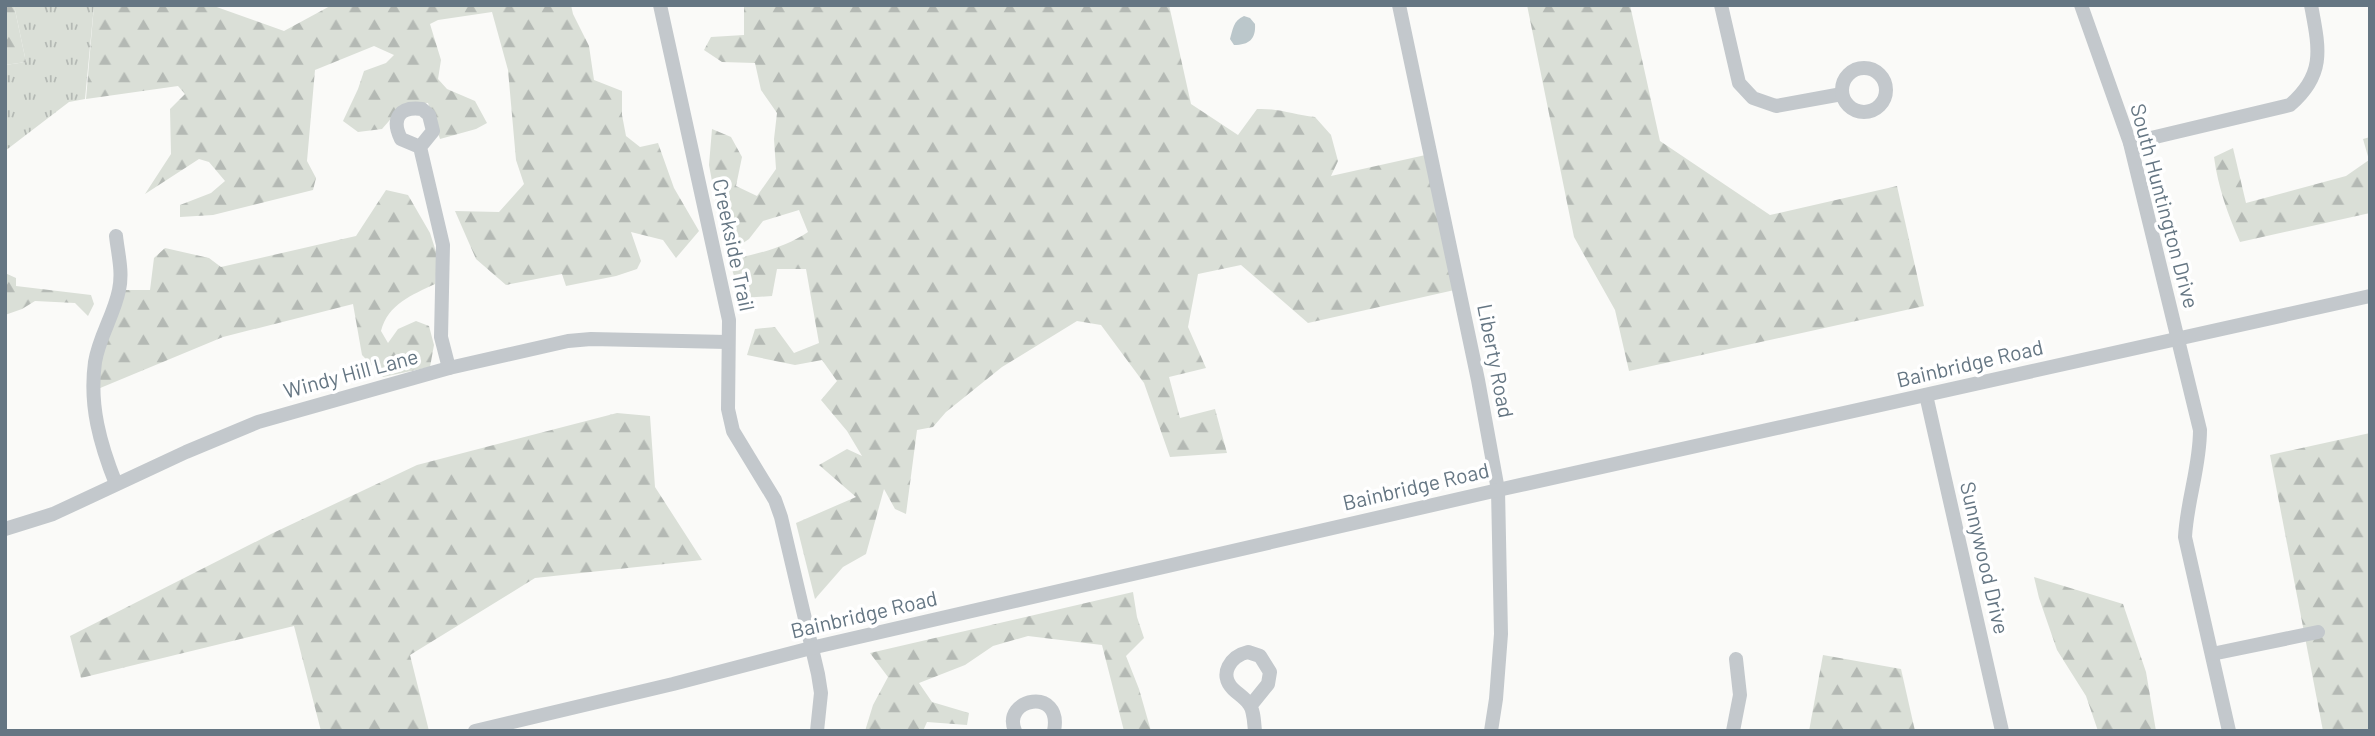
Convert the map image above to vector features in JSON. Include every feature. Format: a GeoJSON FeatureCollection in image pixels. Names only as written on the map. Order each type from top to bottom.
{"type":"FeatureCollection","features":[{"type":"Feature","properties":{"kind":"street","name":"Creekside Trail"},"geometry":{"type":"LineString","coordinates":[[660,5],[729,320],[728,409],[739,445],[775,500],[781,517],[821,693],[817,731]]}},
{"type":"Feature","properties":{"kind":"street","name":"Liberty Road"},"geometry":{"type":"LineString","coordinates":[[1399,5],[1499,490],[1502,634],[1491,731]]}},
{"type":"Feature","properties":{"kind":"street"},"geometry":{"type":"LineString","coordinates":[[1721,5],[1739,83],[1753,98],[1776,106],[1842,94]]}},
{"type":"Feature","properties":{"kind":"street","name":"South Huntington Drive"},"geometry":{"type":"LineString","coordinates":[[2081,5],[2130,143],[2200,430],[2200,456],[2186,511],[2185,537],[2229,731]]}},
{"type":"Feature","properties":{"kind":"street"},"geometry":{"type":"LineString","coordinates":[[2130,143],[2290,105],[2303,94],[2313,79],[2318,62],[2311,5]]}},
{"type":"Feature","properties":{"kind":"street"},"geometry":{"type":"LineString","coordinates":[[420,147],[443,245],[441,337],[449,368]]}},
{"type":"Feature","properties":{"kind":"street"},"geometry":{"type":"LineString","coordinates":[[116,236],[121,267],[119,290],[95,360],[93,391],[103,453],[116,484]]}},
{"type":"Feature","properties":{"kind":"street","name":"Bainbridge Road"},"geometry":{"type":"LineString","coordinates":[[475,731],[811,648],[1499,490],[2370,296]]}},
{"type":"Feature","properties":{"kind":"street","name":"Windy Hill Lane"},"geometry":{"type":"LineString","coordinates":[[5,529],[53,514],[258,422],[449,368],[568,341],[591,339],[727,342]]}},
{"type":"Feature","properties":{"kind":"street","name":"Sunnywood Drive"},"geometry":{"type":"LineString","coordinates":[[1926,395],[2002,731]]}},
{"type":"Feature","properties":{"kind":"street"},"geometry":{"type":"LineString","coordinates":[[2212,654],[2318,632]]}},
{"type":"Feature","properties":{"kind":"street"},"geometry":{"type":"LineString","coordinates":[[1733,731],[1740,695],[1736,659]]}},
{"type":"Feature","properties":{"kind":"street"},"geometry":{"type":"LineString","coordinates":[[1015,731],[1013,716],[1023,704],[1032,701],[1042,702],[1050,707],[1055,715],[1054,731]]}},
{"type":"Feature","properties":{"kind":"street"},"geometry":{"type":"LineString","coordinates":[[1251,705],[1255,731]]}},
{"type":"Feature","properties":{"kind":"green space"},"geometry":{"type":"Polygon","coordinates":[[[5,5],[14,5],[26,62],[5,65],[5,5]]]}},
{"type":"Feature","properties":{"kind":"green space"},"geometry":{"type":"Polygon","coordinates":[[[14,5],[94,5],[85,99],[69,102],[5,151],[5,65],[26,62],[14,5]]]}},
{"type":"Feature","properties":{"kind":"green space"},"geometry":{"type":"Polygon","coordinates":[[[94,5],[211,5],[284,31],[332,5],[571,5],[589,46],[594,80],[622,91],[622,115],[626,136],[640,147],[658,143],[674,188],[699,231],[676,258],[663,240],[631,232],[641,261],[637,269],[566,286],[562,274],[506,285],[476,259],[455,211],[499,212],[524,184],[516,160],[508,70],[492,12],[438,20],[430,24],[441,60],[438,79],[447,89],[475,101],[487,123],[476,129],[440,139],[428,103],[402,106],[382,129],[358,132],[343,121],[364,71],[386,63],[394,55],[374,46],[315,70],[307,161],[316,178],[313,190],[213,215],[180,217],[180,205],[211,193],[225,181],[209,162],[199,159],[145,194],[171,154],[170,109],[185,94],[178,86],[86,99],[94,5]]]}},
{"type":"Feature","properties":{"kind":"green space"},"geometry":{"type":"Polygon","coordinates":[[[744,5],[1169,5],[1191,104],[1238,135],[1257,109],[1315,117],[1331,135],[1338,161],[1331,176],[1430,154],[1459,289],[1308,323],[1241,265],[1198,274],[1188,327],[1206,368],[1169,377],[1180,418],[1215,409],[1227,453],[1170,457],[1144,383],[1101,325],[1077,321],[1002,367],[946,412],[933,427],[917,430],[906,514],[895,509],[884,489],[866,554],[843,567],[815,599],[796,523],[856,497],[819,465],[847,449],[862,456],[847,431],[821,400],[837,381],[822,360],[795,365],[747,355],[755,329],[775,327],[794,353],[819,343],[806,269],[777,269],[772,296],[741,298],[729,260],[780,246],[808,232],[799,210],[763,221],[749,239],[740,245],[718,214],[709,165],[712,129],[731,137],[742,157],[736,186],[757,196],[776,169],[774,139],[777,113],[761,90],[755,63],[722,62],[704,50],[711,37],[744,35],[744,5]]]}},
{"type":"Feature","properties":{"kind":"green space"},"geometry":{"type":"Polygon","coordinates":[[[1527,5],[1630,5],[1660,141],[1770,215],[1897,186],[1924,306],[1629,371],[1615,310],[1574,237],[1527,5]]]}},
{"type":"Feature","properties":{"kind":"green space"},"geometry":{"type":"Polygon","coordinates":[[[2370,137],[2370,213],[2240,242],[2224,201],[2214,157],[2233,148],[2246,203],[2346,176],[2369,160],[2363,139],[2370,137]]]}},
{"type":"Feature","properties":{"kind":"green space"},"geometry":{"type":"Polygon","coordinates":[[[386,190],[408,195],[430,233],[438,258],[435,284],[395,307],[381,331],[388,343],[398,329],[416,321],[429,326],[434,345],[430,367],[383,377],[362,355],[353,304],[223,337],[93,391],[119,290],[150,290],[154,258],[165,248],[209,258],[221,267],[356,236],[386,190]]]}},
{"type":"Feature","properties":{"kind":"green space"},"geometry":{"type":"Polygon","coordinates":[[[5,273],[16,278],[16,286],[91,295],[94,304],[88,316],[75,303],[35,301],[5,315],[5,273]]]}},
{"type":"Feature","properties":{"kind":"green space"},"geometry":{"type":"Polygon","coordinates":[[[617,413],[650,416],[655,487],[702,560],[535,578],[410,655],[429,731],[321,731],[294,626],[81,678],[70,636],[271,534],[417,465],[617,413]]]}},
{"type":"Feature","properties":{"kind":"green space"},"geometry":{"type":"Polygon","coordinates":[[[2370,433],[2370,731],[2323,731],[2270,455],[2370,433]]]}},
{"type":"Feature","properties":{"kind":"green space"},"geometry":{"type":"Polygon","coordinates":[[[2034,577],[2123,604],[2146,672],[2156,731],[2098,731],[2086,696],[2057,650],[2034,577]]]}},
{"type":"Feature","properties":{"kind":"green space"},"geometry":{"type":"Polygon","coordinates":[[[1133,592],[1144,638],[1126,656],[1151,731],[1124,731],[1102,645],[1028,636],[993,646],[965,665],[919,683],[932,702],[969,713],[967,725],[927,722],[923,731],[865,731],[873,705],[888,677],[870,653],[1133,592]]]}},
{"type":"Feature","properties":{"kind":"green space"},"geometry":{"type":"Polygon","coordinates":[[[1823,655],[1901,669],[1915,731],[1809,731],[1823,655]]]}},
{"type":"Feature","properties":{"kind":"shaded area"},"geometry":{"type":"Polygon","coordinates":[[[1244,16],[1255,24],[1253,37],[1244,44],[1234,45],[1230,39],[1233,29],[1244,16]]]}}]}
